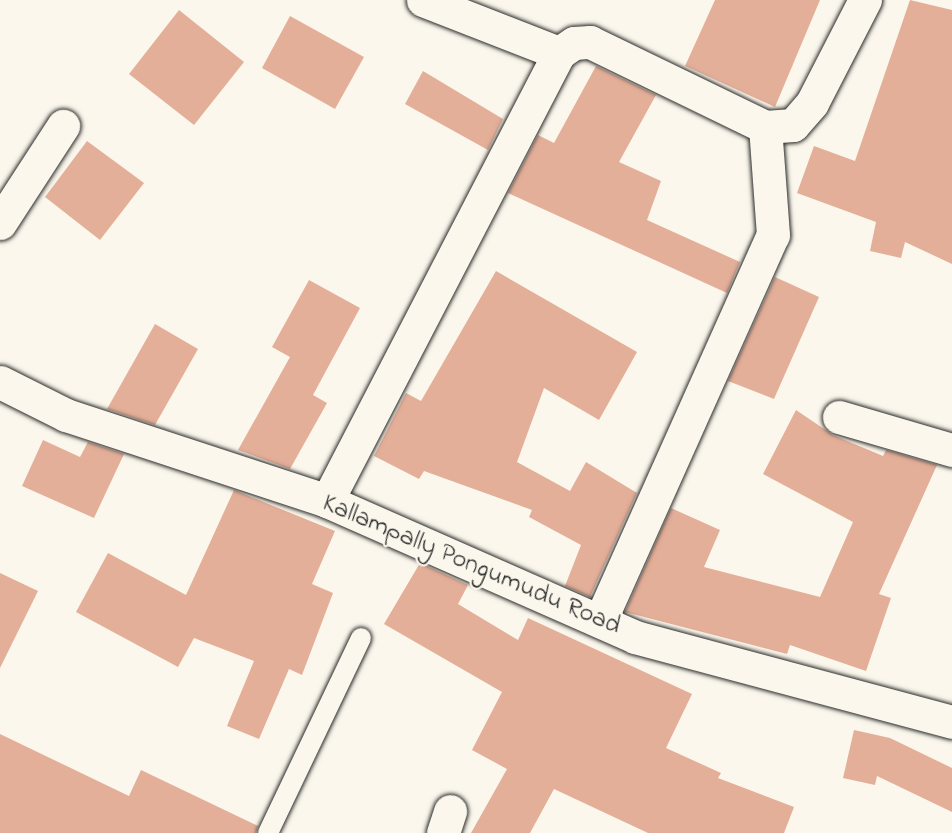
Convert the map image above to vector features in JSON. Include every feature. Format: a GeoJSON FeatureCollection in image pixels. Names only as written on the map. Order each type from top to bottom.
{"type":"FeatureCollection","features":[{"type":"Feature","properties":{"kind":"street"},"geometry":{"type":"LineString","coordinates":[[423,0],[559,53]]}},
{"type":"Feature","properties":{"kind":"street"},"geometry":{"type":"LineString","coordinates":[[327,501],[559,53],[574,43],[590,42],[765,127],[793,125],[812,104],[866,0]]}},
{"type":"Feature","properties":{"kind":"street"},"geometry":{"type":"LineString","coordinates":[[0,223],[63,126]]}},
{"type":"Feature","properties":{"kind":"street"},"geometry":{"type":"LineString","coordinates":[[600,621],[773,235],[765,127]]}},
{"type":"Feature","properties":{"kind":"street","name":"Kallampally Pongumudu Road"},"geometry":{"type":"LineString","coordinates":[[0,382],[66,416],[327,501],[635,637],[952,722]]}},
{"type":"Feature","properties":{"kind":"street"},"geometry":{"type":"LineString","coordinates":[[839,417],[952,450]]}},
{"type":"Feature","properties":{"kind":"lane"},"geometry":{"type":"LineString","coordinates":[[268,833],[361,638]]}},
{"type":"Feature","properties":{"kind":"building"},"geometry":{"type":"Polygon","coordinates":[[[715,0],[820,0],[775,107],[685,66],[715,0]]]}},
{"type":"Feature","properties":{"kind":"building"},"geometry":{"type":"Polygon","coordinates":[[[910,0],[952,10],[952,264],[905,242],[901,258],[870,251],[876,222],[797,193],[814,146],[855,161],[910,0]]]}},
{"type":"Feature","properties":{"kind":"building"},"geometry":{"type":"Polygon","coordinates":[[[179,10],[244,62],[194,125],[129,74],[179,10]]]}},
{"type":"Feature","properties":{"kind":"building"},"geometry":{"type":"Polygon","coordinates":[[[290,16],[364,57],[335,109],[262,68],[290,16]]]}},
{"type":"Feature","properties":{"kind":"building"},"geometry":{"type":"Polygon","coordinates":[[[596,66],[656,95],[619,162],[661,181],[647,220],[740,262],[727,293],[508,193],[538,135],[554,143],[596,66]]]}},
{"type":"Feature","properties":{"kind":"building"},"geometry":{"type":"Polygon","coordinates":[[[423,71],[503,119],[488,150],[405,104],[423,71]]]}},
{"type":"Feature","properties":{"kind":"building"},"geometry":{"type":"Polygon","coordinates":[[[87,141],[144,183],[100,240],[45,197],[87,141]]]}},
{"type":"Feature","properties":{"kind":"building"},"geometry":{"type":"Polygon","coordinates":[[[496,271],[637,352],[599,420],[544,388],[517,462],[570,491],[586,462],[637,493],[590,597],[565,586],[581,545],[529,517],[532,510],[424,471],[419,479],[374,456],[406,393],[421,401],[496,271]]]}},
{"type":"Feature","properties":{"kind":"building"},"geometry":{"type":"Polygon","coordinates":[[[775,277],[819,297],[774,399],[728,381],[775,277]]]}},
{"type":"Feature","properties":{"kind":"building"},"geometry":{"type":"Polygon","coordinates":[[[309,280],[360,308],[313,395],[327,403],[290,469],[238,450],[290,357],[272,347],[309,280]]]}},
{"type":"Feature","properties":{"kind":"building"},"geometry":{"type":"Polygon","coordinates":[[[155,324],[198,349],[155,425],[107,409],[155,324]]]}},
{"type":"Feature","properties":{"kind":"building"},"geometry":{"type":"Polygon","coordinates":[[[796,410],[833,435],[883,456],[886,450],[937,465],[879,594],[891,598],[866,671],[790,645],[787,654],[625,612],[671,508],[720,530],[704,567],[820,597],[853,522],[763,474],[796,410]]]}},
{"type":"Feature","properties":{"kind":"building"},"geometry":{"type":"Polygon","coordinates":[[[43,440],[80,457],[88,442],[124,454],[94,518],[22,486],[43,440]]]}},
{"type":"Feature","properties":{"kind":"building"},"geometry":{"type":"Polygon","coordinates":[[[234,490],[335,531],[312,584],[333,593],[302,675],[289,669],[259,739],[227,726],[254,661],[194,638],[178,667],[76,612],[108,553],[186,595],[234,490]]]}},
{"type":"Feature","properties":{"kind":"building"},"geometry":{"type":"Polygon","coordinates":[[[420,563],[468,585],[458,604],[518,640],[528,618],[692,694],[666,748],[721,773],[718,778],[794,807],[784,833],[648,833],[554,789],[530,833],[471,833],[507,769],[472,750],[502,692],[384,624],[420,563]]]}},
{"type":"Feature","properties":{"kind":"building"},"geometry":{"type":"Polygon","coordinates":[[[0,573],[38,591],[0,668],[0,573]]]}},
{"type":"Feature","properties":{"kind":"building"},"geometry":{"type":"Polygon","coordinates":[[[854,730],[890,738],[952,768],[952,812],[877,776],[875,785],[843,778],[854,730]]]}},
{"type":"Feature","properties":{"kind":"building"},"geometry":{"type":"Polygon","coordinates":[[[0,734],[129,796],[141,770],[258,826],[256,833],[0,833],[0,734]]]}}]}
